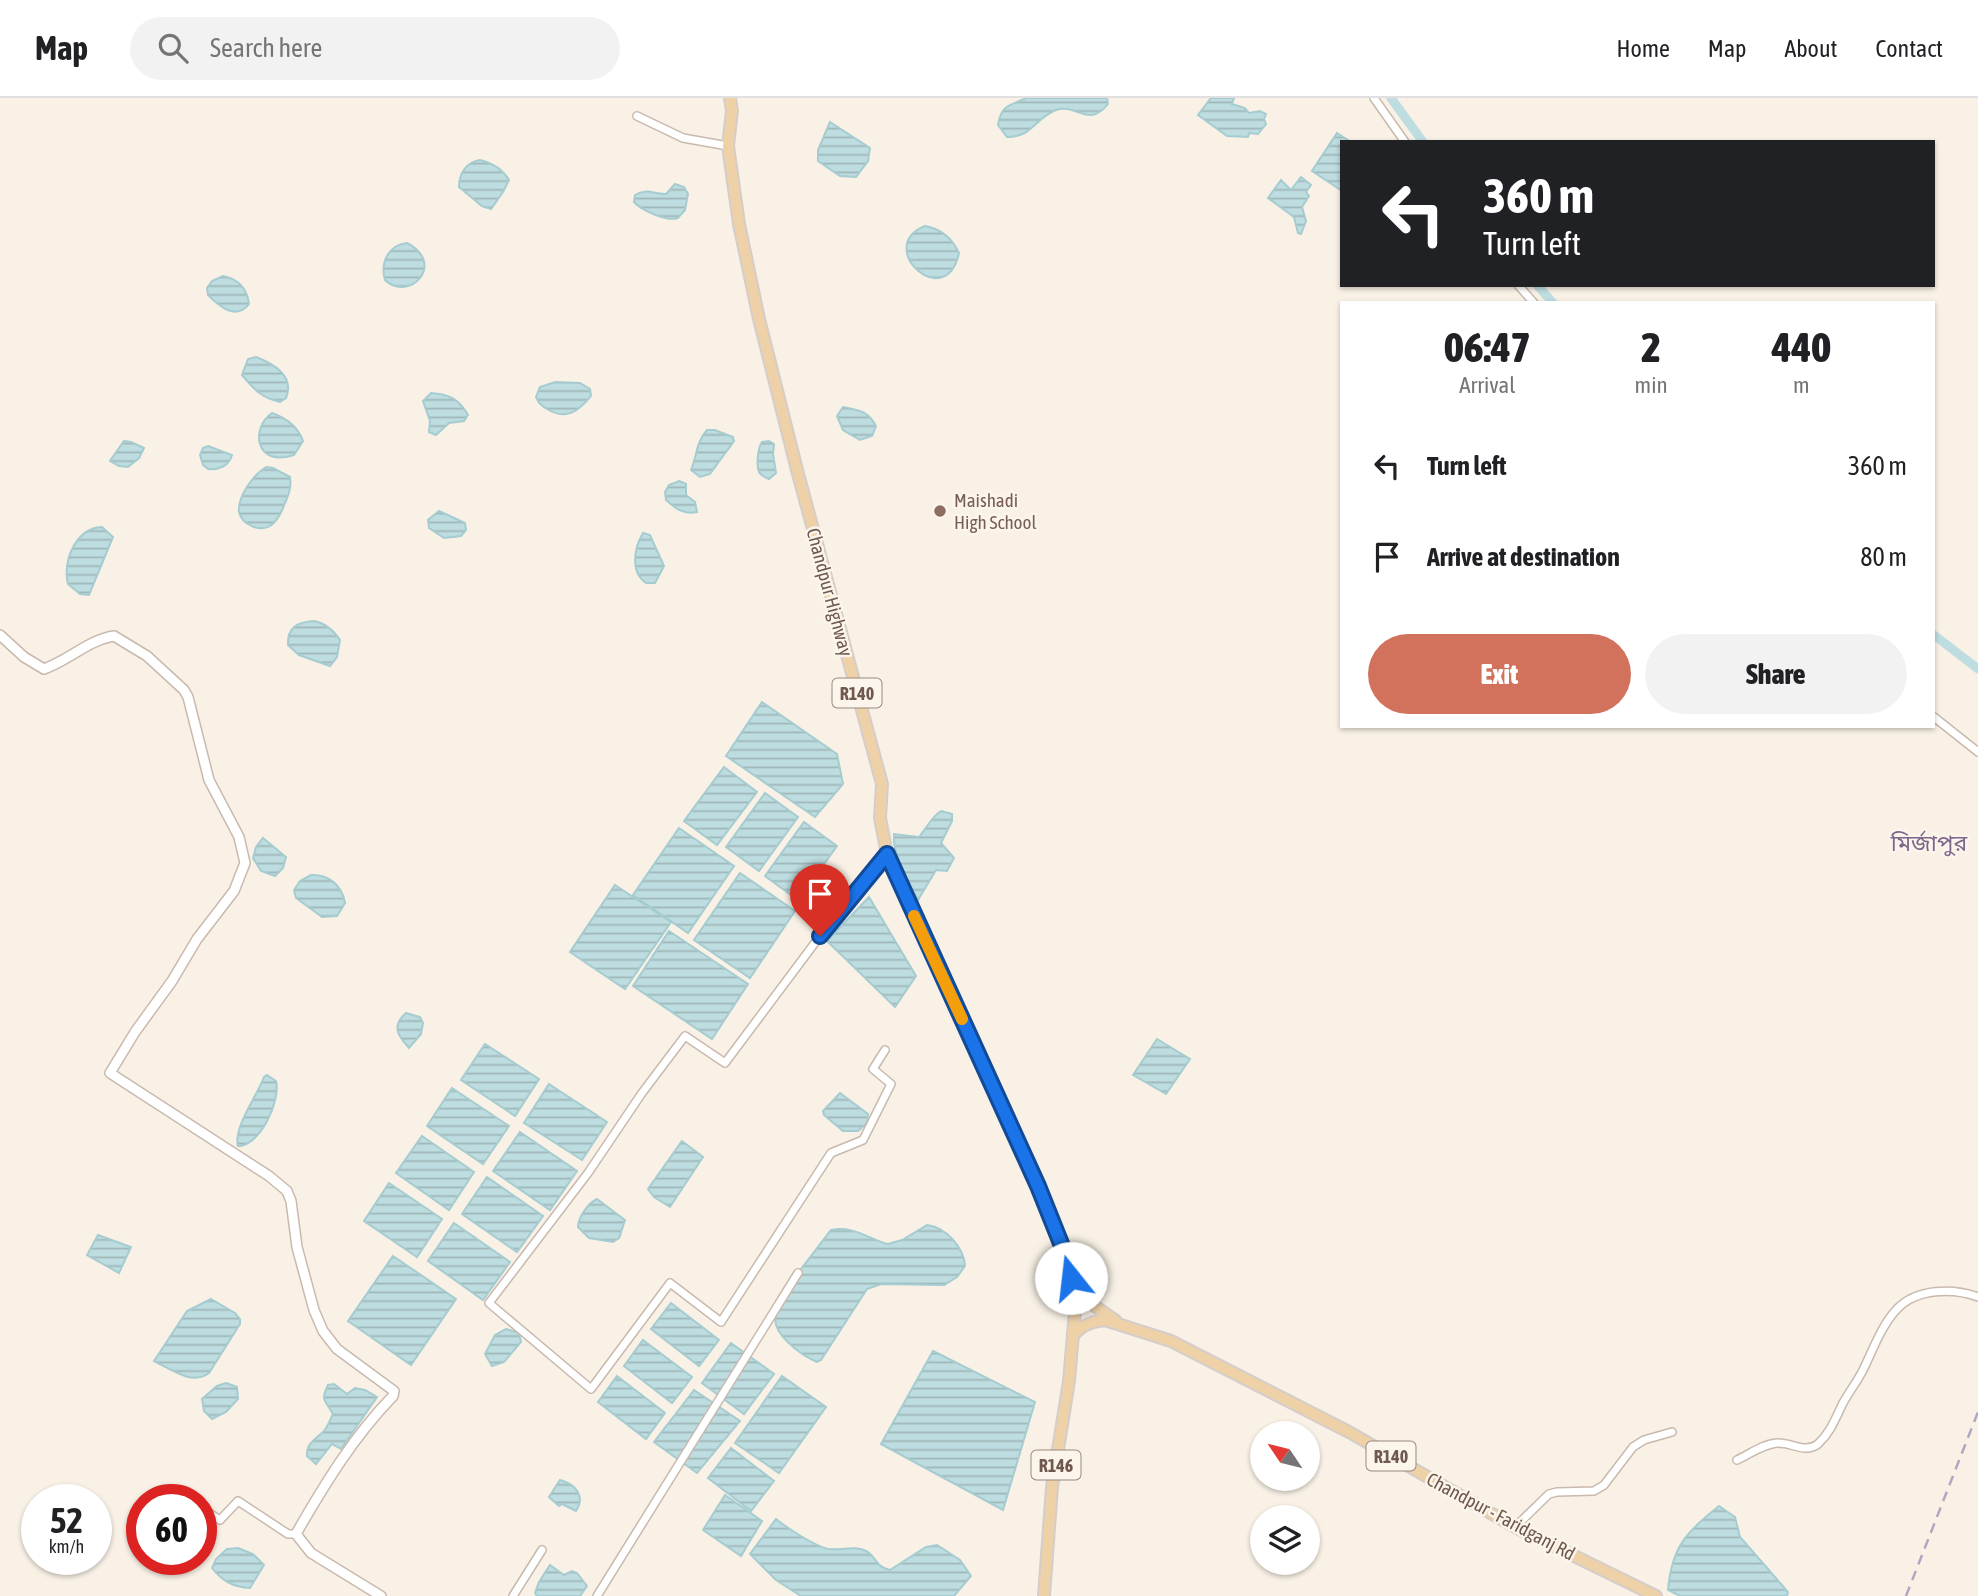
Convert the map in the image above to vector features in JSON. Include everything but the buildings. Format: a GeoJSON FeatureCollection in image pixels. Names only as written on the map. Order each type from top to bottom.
{"type":"FeatureCollection","features":[{"type":"Feature","properties":{"kind":"main road","name":"Chandpur Highway"},"geometry":{"type":"LineString","coordinates":[[730,98],[732,111],[728,146],[739,224],[796,470],[882,784],[880,818],[887,854],[1038,1186],[1068,1261]]}},
{"type":"Feature","properties":{"kind":"main road","name":"R140"},"geometry":{"type":"LineString","coordinates":[[1068,1261],[1096,1307],[1121,1325]]}},
{"type":"Feature","properties":{"kind":"main road","name":"R140"},"geometry":{"type":"LineString","coordinates":[[1068,1261],[1074,1294],[1073,1335]]}},
{"type":"Feature","properties":{"kind":"main road","name":"R140"},"geometry":{"type":"LineString","coordinates":[[1073,1335],[1093,1322],[1105,1320],[1121,1325]]}},
{"type":"Feature","properties":{"kind":"main road","name":"Chandpur - Faridganj Rd"},"geometry":{"type":"LineString","coordinates":[[1121,1325],[1171,1341],[1206,1358],[1349,1432],[1516,1527],[1656,1596]]}},
{"type":"Feature","properties":{"kind":"main road","name":"R146"},"geometry":{"type":"LineString","coordinates":[[1044,1596],[1052,1487],[1069,1381],[1073,1335]]}},
{"type":"Feature","properties":{"kind":"street"},"geometry":{"type":"LineString","coordinates":[[1374,98],[1404,140]]}},
{"type":"Feature","properties":{"kind":"street"},"geometry":{"type":"LineString","coordinates":[[637,116],[683,138],[728,146]]}},
{"type":"Feature","properties":{"kind":"street"},"geometry":{"type":"LineString","coordinates":[[1520,287],[1532,301]]}},
{"type":"Feature","properties":{"kind":"street"},"geometry":{"type":"LineString","coordinates":[[0,635],[24,657],[44,669],[94,643],[114,636],[148,656],[188,697],[209,780],[243,846],[245,863],[234,891],[197,939],[110,1073],[287,1191],[297,1247],[314,1310],[323,1331],[337,1349],[394,1391],[393,1396],[323,1488],[296,1534]]}},
{"type":"Feature","properties":{"kind":"street"},"geometry":{"type":"LineString","coordinates":[[1935,718],[1978,752]]}},
{"type":"Feature","properties":{"kind":"street"},"geometry":{"type":"LineString","coordinates":[[885,1050],[873,1069],[891,1084],[863,1140],[831,1153],[721,1322],[670,1283],[591,1389],[489,1303],[588,1173],[685,1035],[725,1063],[820,936],[887,854]]}},
{"type":"Feature","properties":{"kind":"street"},"geometry":{"type":"LineString","coordinates":[[597,1596],[798,1273]]}},
{"type":"Feature","properties":{"kind":"street"},"geometry":{"type":"LineString","coordinates":[[1737,1460],[1768,1445],[1779,1443],[1805,1449],[1814,1447],[1824,1438],[1863,1371],[1871,1351],[1899,1308],[1926,1294],[1945,1290],[1961,1290],[1978,1297]]}},
{"type":"Feature","properties":{"kind":"street"},"geometry":{"type":"LineString","coordinates":[[1516,1527],[1549,1494],[1594,1491],[1604,1485],[1633,1447],[1644,1440],[1672,1432]]}},
{"type":"Feature","properties":{"kind":"street"},"geometry":{"type":"LineString","coordinates":[[217,1518],[220,1520],[237,1501],[288,1534],[296,1534]]}},
{"type":"Feature","properties":{"kind":"street"},"geometry":{"type":"LineString","coordinates":[[296,1534],[311,1553],[381,1596]]}},
{"type":"Feature","properties":{"kind":"street"},"geometry":{"type":"LineString","coordinates":[[513,1596],[542,1550]]}},
{"type":"Feature","properties":{"kind":"water"},"geometry":{"type":"Polygon","coordinates":[[[1027,98],[1107,98],[1108,104],[1101,111],[1088,115],[1070,110],[1056,110],[1023,134],[1007,137],[998,125],[1001,113],[1011,104],[1027,98]]]}},
{"type":"Feature","properties":{"kind":"water"},"geometry":{"type":"Polygon","coordinates":[[[1211,98],[1234,98],[1232,104],[1245,108],[1249,113],[1260,111],[1266,114],[1266,124],[1258,134],[1249,133],[1248,137],[1227,136],[1198,115],[1211,98]]]}},
{"type":"Feature","properties":{"kind":"water"},"geometry":{"type":"Polygon","coordinates":[[[830,122],[870,148],[868,161],[856,177],[840,176],[818,161],[818,150],[830,122]]]}},
{"type":"Feature","properties":{"kind":"water"},"geometry":{"type":"Polygon","coordinates":[[[1337,133],[1348,140],[1340,140],[1340,190],[1312,171],[1337,133]]]}},
{"type":"Feature","properties":{"kind":"water"},"geometry":{"type":"Polygon","coordinates":[[[480,160],[496,167],[509,180],[491,209],[482,206],[459,187],[464,169],[480,160]]]}},
{"type":"Feature","properties":{"kind":"water"},"geometry":{"type":"Polygon","coordinates":[[[1301,177],[1311,185],[1306,192],[1309,196],[1302,207],[1306,221],[1301,234],[1298,233],[1294,217],[1268,198],[1281,180],[1291,190],[1301,177]]]}},
{"type":"Feature","properties":{"kind":"water"},"geometry":{"type":"Polygon","coordinates":[[[675,184],[684,187],[688,194],[685,210],[678,218],[655,214],[634,202],[635,195],[639,193],[666,194],[675,184]]]}},
{"type":"Feature","properties":{"kind":"water"},"geometry":{"type":"Polygon","coordinates":[[[925,226],[946,235],[959,253],[952,270],[941,277],[929,277],[909,260],[907,248],[911,236],[925,226]]]}},
{"type":"Feature","properties":{"kind":"water"},"geometry":{"type":"Polygon","coordinates":[[[407,243],[419,252],[424,261],[424,270],[413,284],[394,286],[385,280],[385,261],[390,251],[407,243]]]}},
{"type":"Feature","properties":{"kind":"water"},"geometry":{"type":"Polygon","coordinates":[[[223,276],[238,282],[244,289],[249,304],[244,309],[233,312],[208,295],[207,288],[212,281],[223,276]]]}},
{"type":"Feature","properties":{"kind":"water"},"geometry":{"type":"Polygon","coordinates":[[[256,357],[276,367],[285,377],[288,390],[286,398],[280,402],[254,389],[242,375],[248,359],[256,357]]]}},
{"type":"Feature","properties":{"kind":"water"},"geometry":{"type":"Polygon","coordinates":[[[555,382],[580,383],[590,389],[591,396],[572,413],[554,413],[536,397],[540,387],[555,382]]]}},
{"type":"Feature","properties":{"kind":"water"},"geometry":{"type":"Polygon","coordinates":[[[431,393],[448,396],[457,401],[468,415],[464,421],[449,423],[436,435],[429,432],[430,421],[423,401],[431,393]]]}},
{"type":"Feature","properties":{"kind":"water"},"geometry":{"type":"Polygon","coordinates":[[[843,407],[858,410],[870,417],[876,426],[872,436],[860,440],[843,430],[837,416],[843,407]]]}},
{"type":"Feature","properties":{"kind":"water"},"geometry":{"type":"Polygon","coordinates":[[[272,413],[291,424],[301,436],[303,441],[294,455],[281,458],[271,456],[260,444],[261,428],[272,413]]]}},
{"type":"Feature","properties":{"kind":"water"},"geometry":{"type":"Polygon","coordinates":[[[707,430],[733,437],[734,441],[710,474],[700,477],[691,470],[699,444],[707,430]]]}},
{"type":"Feature","properties":{"kind":"water"},"geometry":{"type":"Polygon","coordinates":[[[124,441],[144,448],[139,458],[128,467],[110,461],[124,441]]]}},
{"type":"Feature","properties":{"kind":"water"},"geometry":{"type":"Polygon","coordinates":[[[769,441],[774,444],[776,473],[769,479],[760,473],[758,461],[762,442],[769,441]]]}},
{"type":"Feature","properties":{"kind":"water"},"geometry":{"type":"Polygon","coordinates":[[[208,446],[232,455],[229,462],[220,468],[208,469],[203,465],[200,455],[203,448],[208,446]]]}},
{"type":"Feature","properties":{"kind":"water"},"geometry":{"type":"Polygon","coordinates":[[[266,467],[290,477],[290,489],[276,520],[266,528],[257,528],[244,521],[239,506],[247,486],[266,467]]]}},
{"type":"Feature","properties":{"kind":"water"},"geometry":{"type":"Polygon","coordinates":[[[679,481],[686,484],[686,495],[695,502],[697,512],[683,512],[666,500],[665,492],[669,485],[679,481]]]}},
{"type":"Feature","properties":{"kind":"water"},"geometry":{"type":"Polygon","coordinates":[[[439,511],[465,523],[466,530],[461,536],[444,538],[429,528],[428,520],[439,511]]]}},
{"type":"Feature","properties":{"kind":"water"},"geometry":{"type":"Polygon","coordinates":[[[102,527],[113,537],[89,595],[80,594],[68,584],[69,556],[78,539],[93,529],[102,527]]]}},
{"type":"Feature","properties":{"kind":"water"},"geometry":{"type":"Polygon","coordinates":[[[643,533],[650,535],[664,566],[655,583],[646,583],[636,566],[637,546],[643,533]]]}},
{"type":"Feature","properties":{"kind":"water"},"geometry":{"type":"Polygon","coordinates":[[[314,621],[329,628],[340,640],[337,657],[330,666],[299,655],[288,645],[289,634],[295,627],[314,621]]]}},
{"type":"Feature","properties":{"kind":"water"},"geometry":{"type":"Polygon","coordinates":[[[762,702],[837,754],[843,784],[815,817],[726,756],[762,702]]]}},
{"type":"Feature","properties":{"kind":"water"},"geometry":{"type":"Polygon","coordinates":[[[724,767],[757,792],[717,845],[684,821],[724,767]]]}},
{"type":"Feature","properties":{"kind":"water"},"geometry":{"type":"Polygon","coordinates":[[[765,793],[798,817],[759,871],[726,847],[765,793]]]}},
{"type":"Feature","properties":{"kind":"water"},"geometry":{"type":"Polygon","coordinates":[[[941,811],[952,814],[952,821],[941,843],[954,858],[947,871],[936,870],[918,900],[898,859],[894,834],[919,837],[941,811]]]}},
{"type":"Feature","properties":{"kind":"water"},"geometry":{"type":"Polygon","coordinates":[[[804,822],[837,846],[798,900],[765,876],[804,822]]]}},
{"type":"Feature","properties":{"kind":"water"},"geometry":{"type":"Polygon","coordinates":[[[679,828],[734,866],[688,933],[633,895],[679,828]]]}},
{"type":"Feature","properties":{"kind":"water"},"geometry":{"type":"Polygon","coordinates":[[[263,838],[286,857],[283,868],[275,876],[261,871],[253,858],[256,847],[263,838]]]}},
{"type":"Feature","properties":{"kind":"water"},"geometry":{"type":"Polygon","coordinates":[[[740,873],[795,911],[750,978],[694,940],[740,873]]]}},
{"type":"Feature","properties":{"kind":"water"},"geometry":{"type":"Polygon","coordinates":[[[311,875],[323,876],[341,891],[345,903],[337,916],[322,917],[296,898],[294,890],[300,881],[311,875]]]}},
{"type":"Feature","properties":{"kind":"water"},"geometry":{"type":"Polygon","coordinates":[[[615,885],[671,922],[625,989],[570,952],[615,885]]]}},
{"type":"Feature","properties":{"kind":"water"},"geometry":{"type":"Polygon","coordinates":[[[869,897],[916,976],[895,1007],[827,941],[869,897]]]}},
{"type":"Feature","properties":{"kind":"water"},"geometry":{"type":"Polygon","coordinates":[[[669,931],[748,984],[712,1039],[633,986],[669,931]]]}},
{"type":"Feature","properties":{"kind":"water"},"geometry":{"type":"Polygon","coordinates":[[[406,1013],[420,1017],[423,1023],[421,1034],[409,1048],[397,1027],[406,1013]]]}},
{"type":"Feature","properties":{"kind":"water"},"geometry":{"type":"Polygon","coordinates":[[[1157,1039],[1190,1059],[1166,1094],[1133,1075],[1157,1039]]]}},
{"type":"Feature","properties":{"kind":"water"},"geometry":{"type":"Polygon","coordinates":[[[485,1044],[539,1079],[515,1116],[461,1080],[485,1044]]]}},
{"type":"Feature","properties":{"kind":"water"},"geometry":{"type":"Polygon","coordinates":[[[267,1075],[276,1081],[277,1090],[272,1110],[254,1139],[238,1146],[242,1121],[267,1075]]]}},
{"type":"Feature","properties":{"kind":"water"},"geometry":{"type":"Polygon","coordinates":[[[549,1084],[607,1122],[582,1160],[524,1123],[549,1084]]]}},
{"type":"Feature","properties":{"kind":"water"},"geometry":{"type":"Polygon","coordinates":[[[452,1088],[509,1126],[483,1164],[427,1126],[452,1088]]]}},
{"type":"Feature","properties":{"kind":"water"},"geometry":{"type":"Polygon","coordinates":[[[840,1093],[868,1114],[867,1123],[858,1131],[843,1131],[824,1115],[823,1111],[840,1093]]]}},
{"type":"Feature","properties":{"kind":"water"},"geometry":{"type":"Polygon","coordinates":[[[520,1132],[577,1171],[550,1210],[493,1171],[520,1132]]]}},
{"type":"Feature","properties":{"kind":"water"},"geometry":{"type":"Polygon","coordinates":[[[422,1136],[474,1172],[449,1210],[396,1173],[422,1136]]]}},
{"type":"Feature","properties":{"kind":"water"},"geometry":{"type":"Polygon","coordinates":[[[682,1141],[703,1157],[670,1207],[654,1197],[648,1189],[682,1141]]]}},
{"type":"Feature","properties":{"kind":"water"},"geometry":{"type":"Polygon","coordinates":[[[487,1177],[543,1216],[517,1252],[462,1214],[487,1177]]]}},
{"type":"Feature","properties":{"kind":"water"},"geometry":{"type":"Polygon","coordinates":[[[389,1183],[442,1219],[417,1257],[364,1221],[389,1183]]]}},
{"type":"Feature","properties":{"kind":"water"},"geometry":{"type":"Polygon","coordinates":[[[597,1199],[625,1220],[619,1238],[613,1242],[589,1238],[578,1227],[584,1211],[597,1199]]]}},
{"type":"Feature","properties":{"kind":"water"},"geometry":{"type":"Polygon","coordinates":[[[454,1223],[510,1262],[483,1300],[428,1261],[454,1223]]]}},
{"type":"Feature","properties":{"kind":"water"},"geometry":{"type":"Polygon","coordinates":[[[927,1225],[947,1234],[958,1246],[965,1266],[957,1277],[944,1285],[881,1284],[867,1289],[821,1360],[817,1362],[795,1349],[782,1336],[775,1321],[776,1314],[798,1273],[831,1230],[846,1229],[888,1244],[902,1240],[927,1225]]]}},
{"type":"Feature","properties":{"kind":"water"},"geometry":{"type":"Polygon","coordinates":[[[98,1235],[131,1247],[119,1273],[87,1255],[98,1235]]]}},
{"type":"Feature","properties":{"kind":"water"},"geometry":{"type":"Polygon","coordinates":[[[393,1256],[456,1299],[411,1365],[348,1321],[393,1256]]]}},
{"type":"Feature","properties":{"kind":"water"},"geometry":{"type":"Polygon","coordinates":[[[211,1299],[235,1313],[240,1324],[209,1373],[202,1377],[189,1377],[154,1361],[187,1311],[211,1299]]]}},
{"type":"Feature","properties":{"kind":"water"},"geometry":{"type":"Polygon","coordinates":[[[671,1303],[719,1340],[699,1366],[651,1329],[671,1303]]]}},
{"type":"Feature","properties":{"kind":"water"},"geometry":{"type":"Polygon","coordinates":[[[506,1329],[519,1333],[521,1342],[504,1362],[492,1366],[485,1354],[495,1335],[506,1329]]]}},
{"type":"Feature","properties":{"kind":"water"},"geometry":{"type":"Polygon","coordinates":[[[643,1340],[692,1377],[672,1403],[624,1366],[643,1340]]]}},
{"type":"Feature","properties":{"kind":"water"},"geometry":{"type":"Polygon","coordinates":[[[731,1343],[774,1374],[744,1414],[702,1383],[731,1343]]]}},
{"type":"Feature","properties":{"kind":"water"},"geometry":{"type":"Polygon","coordinates":[[[933,1351],[1035,1402],[1003,1510],[881,1444],[933,1351]]]}},
{"type":"Feature","properties":{"kind":"water"},"geometry":{"type":"Polygon","coordinates":[[[617,1376],[665,1413],[646,1439],[598,1402],[617,1376]]]}},
{"type":"Feature","properties":{"kind":"water"},"geometry":{"type":"Polygon","coordinates":[[[782,1376],[826,1407],[779,1473],[735,1443],[782,1376]]]}},
{"type":"Feature","properties":{"kind":"water"},"geometry":{"type":"Polygon","coordinates":[[[226,1383],[237,1387],[238,1399],[226,1412],[212,1419],[204,1411],[202,1399],[217,1386],[226,1383]]]}},
{"type":"Feature","properties":{"kind":"water"},"geometry":{"type":"Polygon","coordinates":[[[334,1384],[347,1394],[355,1388],[377,1397],[341,1449],[332,1444],[316,1464],[307,1456],[307,1452],[333,1414],[324,1395],[328,1385],[334,1384]]]}},
{"type":"Feature","properties":{"kind":"water"},"geometry":{"type":"Polygon","coordinates":[[[694,1390],[740,1421],[697,1473],[654,1442],[694,1390]]]}},
{"type":"Feature","properties":{"kind":"water"},"geometry":{"type":"Polygon","coordinates":[[[731,1448],[774,1481],[751,1511],[708,1478],[731,1448]]]}},
{"type":"Feature","properties":{"kind":"water"},"geometry":{"type":"Polygon","coordinates":[[[560,1480],[577,1491],[580,1500],[576,1511],[562,1504],[559,1506],[549,1497],[560,1480]]]}},
{"type":"Feature","properties":{"kind":"water"},"geometry":{"type":"Polygon","coordinates":[[[725,1495],[762,1521],[741,1556],[703,1530],[725,1495]]]}},
{"type":"Feature","properties":{"kind":"water"},"geometry":{"type":"Polygon","coordinates":[[[1719,1506],[1735,1517],[1740,1537],[1788,1592],[1787,1596],[1680,1596],[1668,1590],[1677,1551],[1689,1533],[1719,1506]]]}},
{"type":"Feature","properties":{"kind":"water"},"geometry":{"type":"Polygon","coordinates":[[[776,1519],[822,1547],[857,1548],[866,1551],[881,1567],[890,1570],[926,1547],[937,1545],[960,1560],[971,1576],[954,1596],[801,1596],[776,1580],[750,1554],[776,1519]]]}},
{"type":"Feature","properties":{"kind":"water"},"geometry":{"type":"Polygon","coordinates":[[[238,1548],[253,1554],[264,1565],[250,1588],[228,1582],[217,1573],[217,1558],[227,1549],[238,1548]]]}},
{"type":"Feature","properties":{"kind":"water"},"geometry":{"type":"Polygon","coordinates":[[[550,1565],[564,1575],[572,1571],[577,1573],[587,1586],[580,1596],[537,1596],[535,1593],[539,1582],[550,1565]]]}},
{"type":"Feature","properties":{"kind":"waterway"},"geometry":{"type":"LineString","coordinates":[[1391,98],[1422,140]]}},
{"type":"Feature","properties":{"kind":"waterway"},"geometry":{"type":"LineString","coordinates":[[1539,287],[1551,301]]}},
{"type":"Feature","properties":{"kind":"waterway"},"geometry":{"type":"LineString","coordinates":[[1935,636],[1978,669]]}},
{"type":"Feature","properties":{"kind":"railway"},"geometry":{"type":"LineString","coordinates":[[1906,1596],[1978,1412]]}},
{"type":"Feature","properties":{"kind":"slow traffic"},"geometry":{"type":"LineString","coordinates":[[914,916],[962,1019]]}},
{"type":"Feature","properties":{"kind":"place","name":"Maishadi High School"},"geometry":{"type":"Point","coordinates":[940,511]}},
{"type":"Feature","properties":{"kind":"district","name":"মির্জাপুর"},"geometry":{"type":"Point","coordinates":[1929,843]}},
{"type":"Feature","properties":{"kind":"route"},"geometry":{"type":"LineString","coordinates":[[820,936],[887,854],[1038,1186],[1068,1261],[1071,1278]]}}]}
